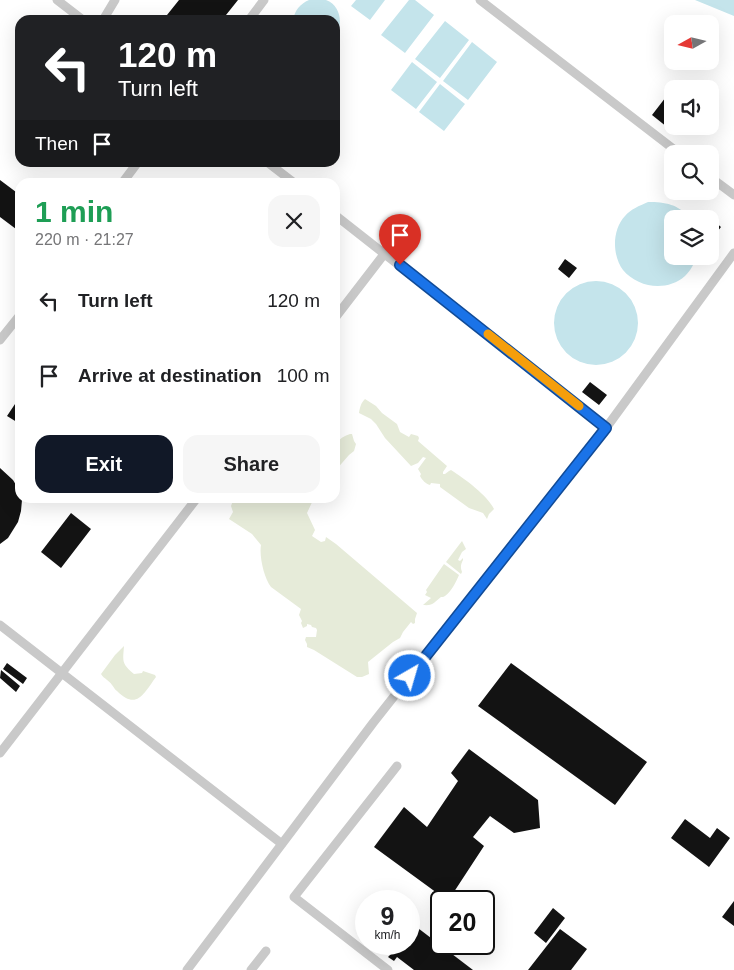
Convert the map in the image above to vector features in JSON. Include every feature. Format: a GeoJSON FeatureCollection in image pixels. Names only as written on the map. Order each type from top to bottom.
{"type":"FeatureCollection","features":[{"type":"Feature","properties":{"kind":"lane"},"geometry":{"type":"LineString","coordinates":[[57,0],[76,15]]}},
{"type":"Feature","properties":{"kind":"lane"},"geometry":{"type":"LineString","coordinates":[[106,15],[115,0]]}},
{"type":"Feature","properties":{"kind":"lane"},"geometry":{"type":"LineString","coordinates":[[253,15],[264,0]]}},
{"type":"Feature","properties":{"kind":"lane"},"geometry":{"type":"LineString","coordinates":[[480,0],[668,145]]}},
{"type":"Feature","properties":{"kind":"lane"},"geometry":{"type":"LineString","coordinates":[[126,178],[134,167]]}},
{"type":"Feature","properties":{"kind":"lane"},"geometry":{"type":"LineString","coordinates":[[274,167],[288,178]]}},
{"type":"Feature","properties":{"kind":"lane"},"geometry":{"type":"LineString","coordinates":[[719,184],[734,195]]}},
{"type":"Feature","properties":{"kind":"lane"},"geometry":{"type":"LineString","coordinates":[[340,219],[606,428]]}},
{"type":"Feature","properties":{"kind":"lane"},"geometry":{"type":"LineString","coordinates":[[340,312],[385,253]]}},
{"type":"Feature","properties":{"kind":"lane"},"geometry":{"type":"LineString","coordinates":[[187,970],[386,708],[606,428],[734,253]]}},
{"type":"Feature","properties":{"kind":"lane"},"geometry":{"type":"LineString","coordinates":[[0,340],[15,320]]}},
{"type":"Feature","properties":{"kind":"lane"},"geometry":{"type":"LineString","coordinates":[[0,753],[193,503]]}},
{"type":"Feature","properties":{"kind":"lane"},"geometry":{"type":"LineString","coordinates":[[0,625],[282,844]]}},
{"type":"Feature","properties":{"kind":"lane"},"geometry":{"type":"LineString","coordinates":[[388,970],[294,897],[397,766]]}},
{"type":"Feature","properties":{"kind":"lane"},"geometry":{"type":"LineString","coordinates":[[251,970],[266,951]]}},
{"type":"Feature","properties":{"kind":"green space"},"geometry":{"type":"Polygon","coordinates":[[[365,399],[397,424],[400,432],[409,437],[411,434],[418,436],[418,441],[447,466],[443,474],[451,470],[481,493],[494,509],[487,519],[483,513],[469,508],[440,487],[440,484],[431,483],[430,485],[424,482],[418,469],[426,458],[423,457],[418,463],[411,466],[385,438],[376,424],[359,413],[365,399]]]}},
{"type":"Feature","properties":{"kind":"green space"},"geometry":{"type":"Polygon","coordinates":[[[352,434],[356,444],[354,451],[340,465],[340,439],[352,434]]]}},
{"type":"Feature","properties":{"kind":"green space"},"geometry":{"type":"Polygon","coordinates":[[[232,503],[312,503],[307,513],[315,530],[312,536],[321,542],[325,541],[326,537],[336,544],[417,613],[415,623],[411,622],[400,638],[368,662],[369,674],[362,677],[357,677],[307,647],[306,637],[316,637],[316,628],[307,624],[303,628],[299,615],[301,609],[268,583],[261,561],[261,545],[252,534],[229,519],[233,512],[232,503]]]}},
{"type":"Feature","properties":{"kind":"green space"},"geometry":{"type":"Polygon","coordinates":[[[462,541],[466,549],[458,560],[460,561],[463,558],[461,574],[446,562],[462,541]]]}},
{"type":"Feature","properties":{"kind":"green space"},"geometry":{"type":"Polygon","coordinates":[[[444,564],[459,575],[456,581],[445,596],[432,604],[423,605],[431,598],[425,595],[426,590],[444,564]]]}},
{"type":"Feature","properties":{"kind":"green space"},"geometry":{"type":"Polygon","coordinates":[[[124,646],[124,661],[134,674],[142,673],[143,671],[156,677],[144,694],[135,700],[124,697],[101,674],[124,646]]]}},
{"type":"Feature","properties":{"kind":"water"},"geometry":{"type":"Polygon","coordinates":[[[309,0],[326,0],[335,7],[339,15],[294,15],[303,3],[309,0]]]}},
{"type":"Feature","properties":{"kind":"water"},"geometry":{"type":"Polygon","coordinates":[[[356,0],[385,0],[370,20],[351,6],[356,0]]]}},
{"type":"Feature","properties":{"kind":"water"},"geometry":{"type":"Polygon","coordinates":[[[409,0],[415,0],[434,15],[405,53],[381,35],[409,0]]]}},
{"type":"Feature","properties":{"kind":"water"},"geometry":{"type":"Polygon","coordinates":[[[695,0],[734,0],[734,16],[695,0]]]}},
{"type":"Feature","properties":{"kind":"water"},"geometry":{"type":"Polygon","coordinates":[[[445,21],[469,40],[440,78],[415,59],[445,21]]]}},
{"type":"Feature","properties":{"kind":"water"},"geometry":{"type":"Polygon","coordinates":[[[472,42],[497,62],[468,100],[443,81],[472,42]]]}},
{"type":"Feature","properties":{"kind":"water"},"geometry":{"type":"Polygon","coordinates":[[[412,62],[437,82],[416,109],[391,90],[412,62]]]}},
{"type":"Feature","properties":{"kind":"water"},"geometry":{"type":"Polygon","coordinates":[[[440,84],[465,104],[444,131],[419,112],[440,84]]]}},
{"type":"Feature","properties":{"kind":"water"},"geometry":{"type":"Polygon","coordinates":[[[648,202],[671,205],[681,210],[664,210],[664,265],[693,265],[685,276],[678,281],[661,286],[644,284],[629,276],[619,264],[615,250],[618,228],[625,216],[635,208],[648,202]]]}},
{"type":"Feature","properties":{"kind":"water"},"geometry":{"type":"Polygon","coordinates":[[[596,281],[612,284],[626,293],[635,307],[638,323],[635,339],[626,353],[612,362],[596,365],[580,362],[566,353],[557,339],[554,323],[557,307],[566,293],[580,284],[596,281]]]}},
{"type":"Feature","properties":{"kind":"building"},"geometry":{"type":"Polygon","coordinates":[[[179,0],[238,0],[226,15],[167,15],[179,0]]]}},
{"type":"Feature","properties":{"kind":"building"},"geometry":{"type":"Polygon","coordinates":[[[664,99],[664,125],[652,115],[664,99]]]}},
{"type":"Feature","properties":{"kind":"building"},"geometry":{"type":"Polygon","coordinates":[[[0,180],[15,191],[15,228],[0,217],[0,180]]]}},
{"type":"Feature","properties":{"kind":"building"},"geometry":{"type":"Polygon","coordinates":[[[565,259],[577,268],[569,278],[558,269],[565,259]]]}},
{"type":"Feature","properties":{"kind":"building"},"geometry":{"type":"Polygon","coordinates":[[[590,382],[607,395],[599,405],[582,392],[590,382]]]}},
{"type":"Feature","properties":{"kind":"building"},"geometry":{"type":"Polygon","coordinates":[[[15,404],[15,421],[7,416],[15,404]]]}},
{"type":"Feature","properties":{"kind":"building"},"geometry":{"type":"Polygon","coordinates":[[[0,468],[15,483],[15,503],[22,503],[18,522],[8,538],[0,544],[0,468]]]}},
{"type":"Feature","properties":{"kind":"building"},"geometry":{"type":"Polygon","coordinates":[[[71,513],[91,529],[61,568],[41,552],[71,513]]]}},
{"type":"Feature","properties":{"kind":"building"},"geometry":{"type":"Polygon","coordinates":[[[7,663],[27,678],[23,684],[3,669],[7,663]]]}},
{"type":"Feature","properties":{"kind":"building"},"geometry":{"type":"Polygon","coordinates":[[[511,663],[647,762],[615,805],[478,706],[511,663]]]}},
{"type":"Feature","properties":{"kind":"building"},"geometry":{"type":"Polygon","coordinates":[[[1,670],[20,686],[16,692],[0,678],[1,670]]]}},
{"type":"Feature","properties":{"kind":"building"},"geometry":{"type":"Polygon","coordinates":[[[469,749],[538,800],[540,828],[514,833],[490,816],[473,837],[484,846],[455,890],[433,890],[374,847],[404,807],[427,827],[458,781],[451,773],[469,749]]]}},
{"type":"Feature","properties":{"kind":"building"},"geometry":{"type":"Polygon","coordinates":[[[685,819],[710,838],[717,828],[730,838],[709,867],[671,838],[685,819]]]}},
{"type":"Feature","properties":{"kind":"building"},"geometry":{"type":"Polygon","coordinates":[[[734,901],[734,926],[722,917],[734,901]]]}},
{"type":"Feature","properties":{"kind":"building"},"geometry":{"type":"Polygon","coordinates":[[[553,908],[565,918],[546,943],[534,933],[553,908]]]}},
{"type":"Feature","properties":{"kind":"building"},"geometry":{"type":"Polygon","coordinates":[[[560,929],[587,949],[571,970],[528,970],[560,929]]]}},
{"type":"Feature","properties":{"kind":"building"},"geometry":{"type":"Polygon","coordinates":[[[420,930],[430,937],[430,955],[453,955],[473,970],[414,970],[397,957],[394,961],[388,957],[390,955],[420,955],[420,930]]]}},
{"type":"Feature","properties":{"kind":"slow traffic"},"geometry":{"type":"LineString","coordinates":[[488,334],[579,406]]}},
{"type":"Feature","properties":{"kind":"route"},"geometry":{"type":"LineString","coordinates":[[400,265],[606,428],[410,676]]}}]}
